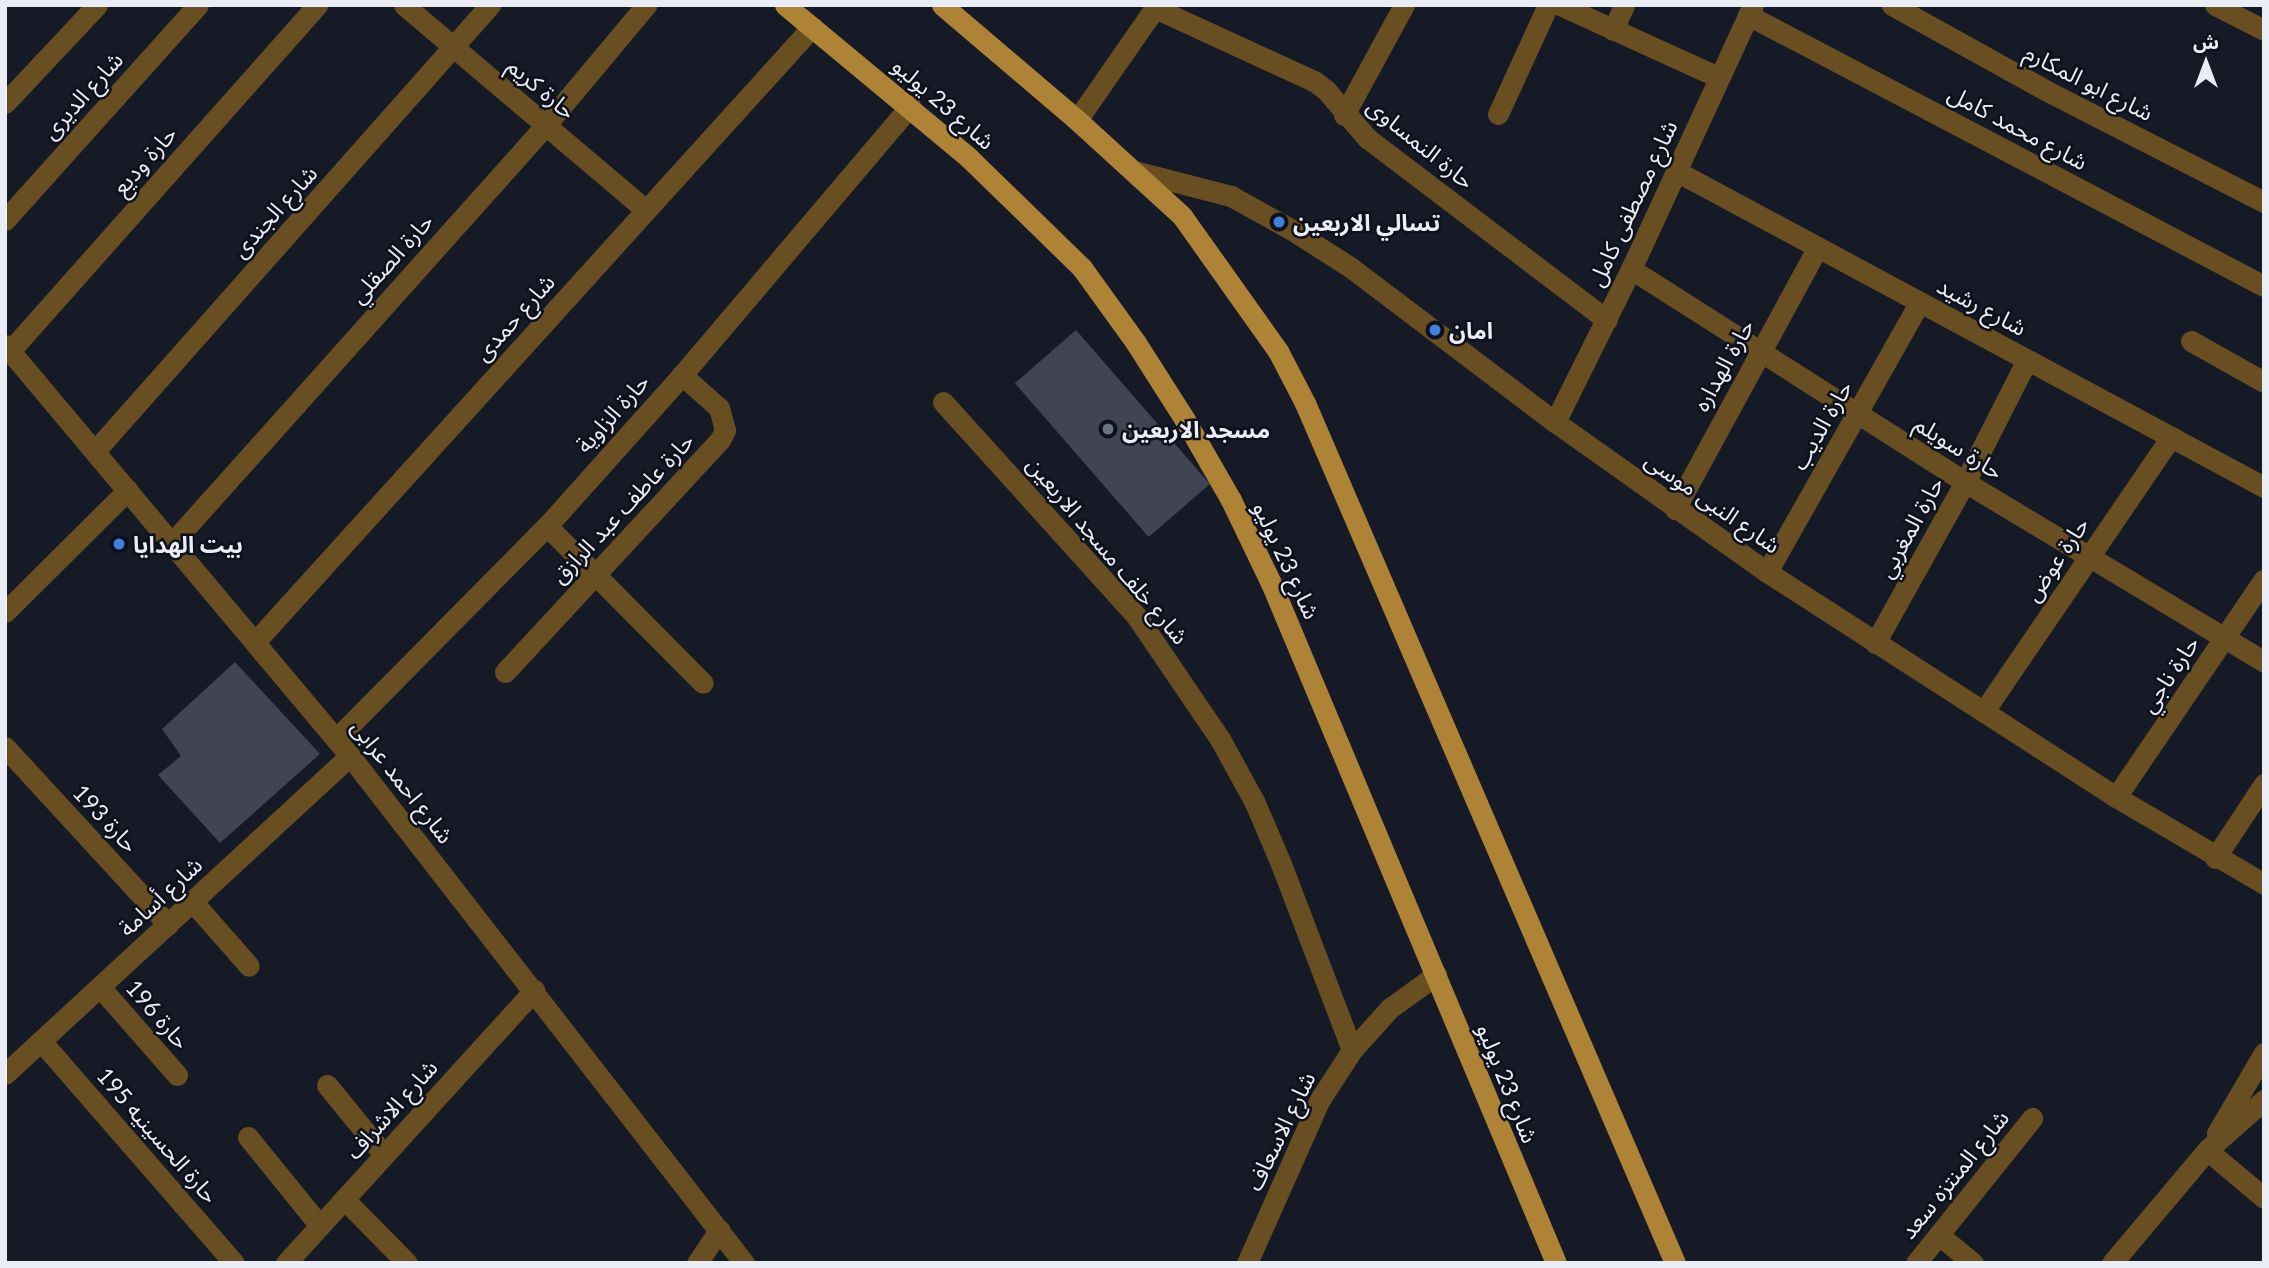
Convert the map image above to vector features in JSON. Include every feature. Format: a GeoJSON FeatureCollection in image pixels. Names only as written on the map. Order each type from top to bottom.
{"type":"FeatureCollection","features":[{"type":"Feature","properties":{"kind":"main road","name":"شارع 23 يوليو"},"geometry":{"type":"LineString","coordinates":[[785,5],[970,158],[1082,268],[1136,343],[1185,421],[1231,500],[1271,583],[1556,1263]]}},
{"type":"Feature","properties":{"kind":"main road"},"geometry":{"type":"LineString","coordinates":[[942,5],[1077,120],[1182,216],[1216,260],[1278,351],[1305,403],[1675,1263]]}},
{"type":"Feature","properties":{"kind":"street"},"geometry":{"type":"LineString","coordinates":[[5,103],[97,5]]}},
{"type":"Feature","properties":{"kind":"street","name":"شارع الديرى"},"geometry":{"type":"LineString","coordinates":[[5,220],[198,5]]}},
{"type":"Feature","properties":{"kind":"street","name":"حارة وديع"},"geometry":{"type":"LineString","coordinates":[[8,348],[317,5]]}},
{"type":"Feature","properties":{"kind":"street","name":"حارة كريم"},"geometry":{"type":"LineString","coordinates":[[404,5],[646,210]]}},
{"type":"Feature","properties":{"kind":"street","name":"شارع الجندى"},"geometry":{"type":"LineString","coordinates":[[95,452],[490,5]]}},
{"type":"Feature","properties":{"kind":"street","name":"حارة الصقلي"},"geometry":{"type":"LineString","coordinates":[[172,543],[545,126],[646,5]]}},
{"type":"Feature","properties":{"kind":"street"},"geometry":{"type":"LineString","coordinates":[[1344,115],[1404,5]]}},
{"type":"Feature","properties":{"kind":"street"},"geometry":{"type":"LineString","coordinates":[[1498,114],[1548,5]]}},
{"type":"Feature","properties":{"kind":"street"},"geometry":{"type":"LineString","coordinates":[[1560,5],[1718,77]]}},
{"type":"Feature","properties":{"kind":"street"},"geometry":{"type":"LineString","coordinates":[[1614,30],[1624,5]]}},
{"type":"Feature","properties":{"kind":"street","name":"شارع ابو المكارم"},"geometry":{"type":"LineString","coordinates":[[1892,5],[2047,91],[2264,202]]}},
{"type":"Feature","properties":{"kind":"street"},"geometry":{"type":"LineString","coordinates":[[1077,120],[1156,7]]}},
{"type":"Feature","properties":{"kind":"street","name":"حارة النمساوى"},"geometry":{"type":"LineString","coordinates":[[1156,7],[1314,81],[1326,90],[1344,115],[1367,138],[1607,320]]}},
{"type":"Feature","properties":{"kind":"street"},"geometry":{"type":"LineString","coordinates":[[2225,8],[2264,30]]}},
{"type":"Feature","properties":{"kind":"street","name":"شارع مصطفى كامل"},"geometry":{"type":"LineString","coordinates":[[1555,422],[1632,269],[1750,10]]}},
{"type":"Feature","properties":{"kind":"street","name":"شارع محمد كامل"},"geometry":{"type":"LineString","coordinates":[[1750,10],[2264,286]]}},
{"type":"Feature","properties":{"kind":"street","name":"شارع حمدى"},"geometry":{"type":"LineString","coordinates":[[255,642],[812,27]]}},
{"type":"Feature","properties":{"kind":"street","name":"حارة الزاوية"},"geometry":{"type":"LineString","coordinates":[[337,739],[547,526],[682,375],[910,106]]}},
{"type":"Feature","properties":{"kind":"street","name":"شارع رشيد"},"geometry":{"type":"LineString","coordinates":[[1676,171],[2264,487]]}},
{"type":"Feature","properties":{"kind":"street","name":"شارع النبى موسى"},"geometry":{"type":"LineString","coordinates":[[1134,172],[1231,196],[1292,230],[1394,299],[1555,422],[1767,572],[2116,797],[2215,858],[2264,884]]}},
{"type":"Feature","properties":{"kind":"street","name":"حارة الهداره"},"geometry":{"type":"LineString","coordinates":[[1675,509],[1818,247]]}},
{"type":"Feature","properties":{"kind":"street","name":"حارة سويلم"},"geometry":{"type":"LineString","coordinates":[[1632,269],[1965,482],[2264,662]]}},
{"type":"Feature","properties":{"kind":"street","name":"حارة الديب"},"geometry":{"type":"LineString","coordinates":[[1767,572],[1920,302]]}},
{"type":"Feature","properties":{"kind":"street"},"geometry":{"type":"LineString","coordinates":[[2191,341],[2264,382]]}},
{"type":"Feature","properties":{"kind":"street","name":"شارع احمد عرابى"},"geometry":{"type":"LineString","coordinates":[[8,348],[337,739],[744,1263]]}},
{"type":"Feature","properties":{"kind":"street","name":"حارة المغربي"},"geometry":{"type":"LineString","coordinates":[[1875,643],[1965,482],[2028,360]]}},
{"type":"Feature","properties":{"kind":"street","name":"حارة عاطف عبد الرازق"},"geometry":{"type":"LineString","coordinates":[[505,673],[720,440],[725,430],[719,408],[682,375]]}},
{"type":"Feature","properties":{"kind":"street","name":"شارع خلف مسجد الاربعين"},"geometry":{"type":"LineString","coordinates":[[943,402],[1137,617],[1220,739],[1255,803],[1276,852],[1352,1050]]}},
{"type":"Feature","properties":{"kind":"street","name":"حارة عوض"},"geometry":{"type":"LineString","coordinates":[[1984,711],[2171,437]]}},
{"type":"Feature","properties":{"kind":"street"},"geometry":{"type":"LineString","coordinates":[[5,612],[128,490]]}},
{"type":"Feature","properties":{"kind":"street"},"geometry":{"type":"LineString","coordinates":[[547,526],[704,683]]}},
{"type":"Feature","properties":{"kind":"street","name":"حارة ناجي"},"geometry":{"type":"LineString","coordinates":[[2116,797],[2264,579]]}},
{"type":"Feature","properties":{"kind":"street","name":"حارة 193"},"geometry":{"type":"LineString","coordinates":[[5,747],[168,924]]}},
{"type":"Feature","properties":{"kind":"street","name":"شارع أسامة"},"geometry":{"type":"LineString","coordinates":[[5,1074],[350,756]]}},
{"type":"Feature","properties":{"kind":"street"},"geometry":{"type":"LineString","coordinates":[[2215,858],[2264,784]]}},
{"type":"Feature","properties":{"kind":"street"},"geometry":{"type":"LineString","coordinates":[[192,901],[249,967]]}},
{"type":"Feature","properties":{"kind":"street","name":"شارع الاسعاف"},"geometry":{"type":"LineString","coordinates":[[1247,1263],[1319,1101],[1352,1050],[1390,1008],[1436,975]]}},
{"type":"Feature","properties":{"kind":"street","name":"حارة 196"},"geometry":{"type":"LineString","coordinates":[[100,987],[177,1075]]}},
{"type":"Feature","properties":{"kind":"street","name":"شارع الاشراف"},"geometry":{"type":"LineString","coordinates":[[286,1263],[534,990]]}},
{"type":"Feature","properties":{"kind":"street","name":"حارة الحسينيه 195"},"geometry":{"type":"LineString","coordinates":[[41,1041],[234,1263]]}},
{"type":"Feature","properties":{"kind":"street"},"geometry":{"type":"LineString","coordinates":[[2207,1150],[2264,1053]]}},
{"type":"Feature","properties":{"kind":"street"},"geometry":{"type":"LineString","coordinates":[[327,1085],[384,1155]]}},
{"type":"Feature","properties":{"kind":"street"},"geometry":{"type":"LineString","coordinates":[[2112,1263],[2207,1150],[2264,1100]]}},
{"type":"Feature","properties":{"kind":"street","name":"شارع المنتزه سعد"},"geometry":{"type":"LineString","coordinates":[[1916,1263],[2032,1118]]}},
{"type":"Feature","properties":{"kind":"street"},"geometry":{"type":"LineString","coordinates":[[248,1137],[320,1226]]}},
{"type":"Feature","properties":{"kind":"street"},"geometry":{"type":"LineString","coordinates":[[2207,1150],[2264,1198]]}},
{"type":"Feature","properties":{"kind":"street"},"geometry":{"type":"LineString","coordinates":[[344,1199],[407,1263]]}},
{"type":"Feature","properties":{"kind":"street"},"geometry":{"type":"LineString","coordinates":[[697,1263],[719,1230]]}},
{"type":"Feature","properties":{"kind":"street"},"geometry":{"type":"LineString","coordinates":[[1939,1235],[1973,1263]]}},
{"type":"Feature","properties":{"kind":"building","name":"مسجد الاربعين"},"geometry":{"type":"Polygon","coordinates":[[[1076,330],[1210,484],[1149,537],[1015,383],[1076,330]]]}},
{"type":"Feature","properties":{"kind":"building"},"geometry":{"type":"Polygon","coordinates":[[[235,662],[320,754],[220,843],[158,775],[181,756],[162,729],[235,662]]]}},
{"type":"Feature","properties":{"kind":"place","name":"تسالي الاربعين"},"geometry":{"type":"Point","coordinates":[1279,222]}},
{"type":"Feature","properties":{"kind":"place","name":"امان"},"geometry":{"type":"Point","coordinates":[1435,330]}},
{"type":"Feature","properties":{"kind":"place","name":"مسجد الاربعين"},"geometry":{"type":"Point","coordinates":[1108,429]}},
{"type":"Feature","properties":{"kind":"place","name":"بيت الهدايا"},"geometry":{"type":"Point","coordinates":[119,544]}}]}
